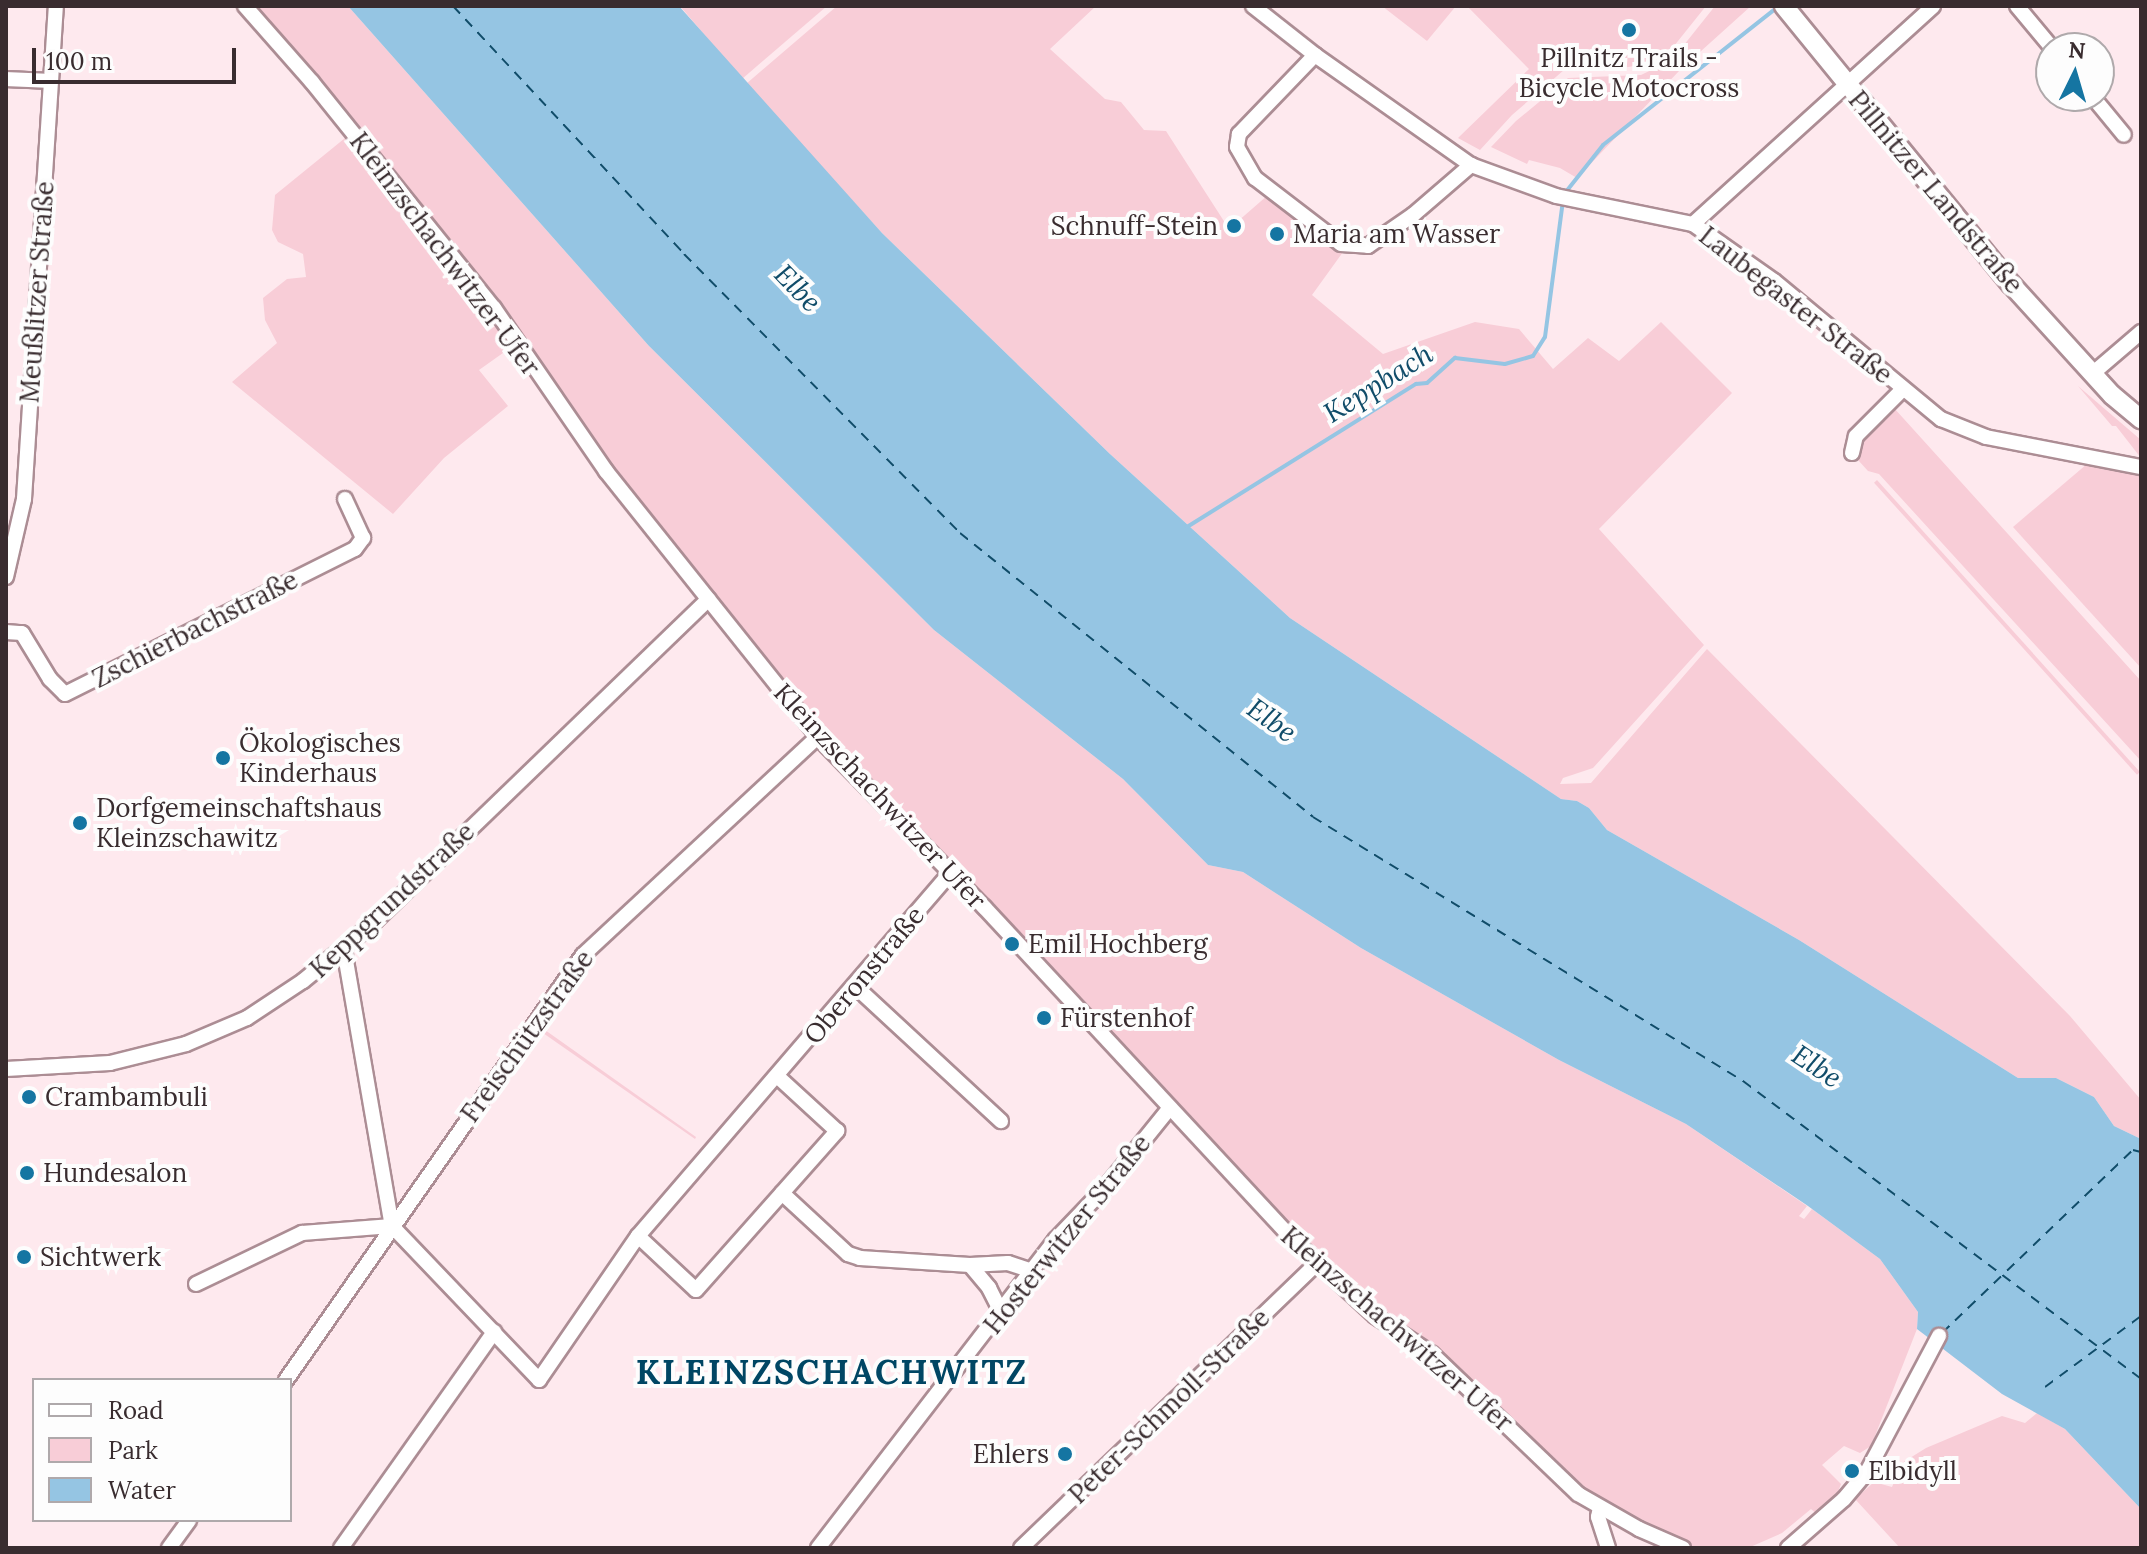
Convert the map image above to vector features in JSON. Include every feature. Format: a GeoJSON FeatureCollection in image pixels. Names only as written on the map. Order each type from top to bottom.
{"type":"FeatureCollection","features":[{"type":"Feature","properties":{"kind":"main road","name":"Pillnitzer Landstraße"},"geometry":{"type":"LineString","coordinates":[[1785,7],[2011,284],[2092,374],[2141,419]]}},
{"type":"Feature","properties":{"kind":"street","name":"Meußlitzer Straße"},"geometry":{"type":"LineString","coordinates":[[6,577],[12,524],[24,499],[56,6]]}},
{"type":"Feature","properties":{"kind":"street","name":"Kleinzschachwitzer Ufer"},"geometry":{"type":"LineString","coordinates":[[245,6],[312,82],[494,308],[571,424],[818,737],[1317,1263],[1375,1316],[1432,1354],[1578,1494],[1683,1548]]}},
{"type":"Feature","properties":{"kind":"street","name":"Laubegaster Straße"},"geometry":{"type":"LineString","coordinates":[[1253,6],[1315,55],[1471,165],[1563,197],[1693,224],[1774,281],[1941,419],[1986,437],[2141,467]]}},
{"type":"Feature","properties":{"kind":"street"},"geometry":{"type":"LineString","coordinates":[[1693,224],[1933,6]]}},
{"type":"Feature","properties":{"kind":"street"},"geometry":{"type":"LineString","coordinates":[[2017,6],[2039,32]]}},
{"type":"Feature","properties":{"kind":"street"},"geometry":{"type":"LineString","coordinates":[[1315,55],[1239,134],[1237,147],[1255,178],[1341,244],[1368,246],[1413,215],[1471,165]]}},
{"type":"Feature","properties":{"kind":"street"},"geometry":{"type":"LineString","coordinates":[[6,79],[51,81]]}},
{"type":"Feature","properties":{"kind":"street"},"geometry":{"type":"LineString","coordinates":[[2105,112],[2124,135]]}},
{"type":"Feature","properties":{"kind":"street"},"geometry":{"type":"LineString","coordinates":[[2092,374],[2141,332]]}},
{"type":"Feature","properties":{"kind":"street"},"geometry":{"type":"LineString","coordinates":[[1852,453],[1856,436],[1903,389]]}},
{"type":"Feature","properties":{"kind":"street","name":"Zschierbachstraße"},"geometry":{"type":"LineString","coordinates":[[6,632],[22,633],[50,679],[65,694],[355,549],[363,538],[345,499]]}},
{"type":"Feature","properties":{"kind":"street","name":"Keppgrundstraße"},"geometry":{"type":"LineString","coordinates":[[6,1069],[110,1063],[186,1044],[247,1018],[344,949],[708,599]]}},
{"type":"Feature","properties":{"kind":"street","name":"Freischützstraße"},"geometry":{"type":"LineString","coordinates":[[287,1378],[583,955],[818,737]]}},
{"type":"Feature","properties":{"kind":"street","name":"Oberonstraße"},"geometry":{"type":"LineString","coordinates":[[494,1332],[539,1380],[638,1236],[778,1077],[950,873]]}},
{"type":"Feature","properties":{"kind":"street"},"geometry":{"type":"LineString","coordinates":[[341,1548],[494,1332],[392,1226],[344,949]]}},
{"type":"Feature","properties":{"kind":"street"},"geometry":{"type":"LineString","coordinates":[[855,986],[1001,1121]]}},
{"type":"Feature","properties":{"kind":"street"},"geometry":{"type":"LineString","coordinates":[[638,1236],[696,1290],[837,1131],[778,1077]]}},
{"type":"Feature","properties":{"kind":"street","name":"Hosterwitzer Straße"},"geometry":{"type":"LineString","coordinates":[[818,1548],[1055,1240],[1106,1187],[1169,1109]]}},
{"type":"Feature","properties":{"kind":"street"},"geometry":{"type":"LineString","coordinates":[[782,1193],[848,1254],[860,1258],[970,1265],[1008,1263],[1033,1271]]}},
{"type":"Feature","properties":{"kind":"street"},"geometry":{"type":"LineString","coordinates":[[196,1284],[302,1233],[392,1226]]}},
{"type":"Feature","properties":{"kind":"street","name":"Peter-Schmoll-Straße"},"geometry":{"type":"LineString","coordinates":[[1021,1548],[1317,1263]]}},
{"type":"Feature","properties":{"kind":"street"},"geometry":{"type":"LineString","coordinates":[[970,1265],[989,1288],[1001,1312]]}},
{"type":"Feature","properties":{"kind":"street"},"geometry":{"type":"LineString","coordinates":[[1788,1548],[1852,1490],[1868,1470],[1939,1336]]}},
{"type":"Feature","properties":{"kind":"street"},"geometry":{"type":"LineString","coordinates":[[1600,1508],[1598,1517],[1608,1548]]}},
{"type":"Feature","properties":{"kind":"street"},"geometry":{"type":"LineString","coordinates":[[169,1548],[188,1522]]}},
{"type":"Feature","properties":{"kind":"green space"},"geometry":{"type":"Polygon","coordinates":[[[252,6],[348,6],[649,346],[934,630],[1123,779],[1208,865],[1243,872],[1361,948],[1559,1060],[1686,1124],[1807,1206],[1799,1216],[1804,1219],[1812,1209],[1880,1259],[1918,1312],[1917,1329],[1871,1446],[1860,1453],[1844,1446],[1822,1465],[1841,1484],[1836,1497],[1818,1515],[1811,1509],[1782,1533],[1748,1548],[1697,1548],[1640,1525],[1596,1501],[1307,1247],[1171,1105],[1172,1098],[1156,1088],[1055,971],[821,731],[577,421],[501,307],[432,218],[252,6]]]}},
{"type":"Feature","properties":{"kind":"green space"},"geometry":{"type":"Polygon","coordinates":[[[680,6],[827,6],[742,79],[680,6]]]}},
{"type":"Feature","properties":{"kind":"green space"},"geometry":{"type":"Polygon","coordinates":[[[837,6],[1096,6],[1050,49],[1105,99],[1121,102],[1144,130],[1166,131],[1229,229],[1268,195],[1343,252],[1312,295],[1383,354],[1475,322],[1519,329],[1553,369],[1588,338],[1619,361],[1661,322],[1732,393],[1599,529],[1704,645],[1593,768],[1563,778],[1560,784],[1591,783],[1707,649],[2070,1016],[2141,1100],[2141,1139],[2114,1126],[2094,1097],[2056,1078],[2018,1078],[1799,940],[1607,830],[1589,808],[1577,801],[1561,799],[1290,618],[1110,454],[882,233],[746,84],[837,6]]]}},
{"type":"Feature","properties":{"kind":"green space"},"geometry":{"type":"Polygon","coordinates":[[[1382,6],[1456,6],[1427,41],[1382,6]]]}},
{"type":"Feature","properties":{"kind":"green space"},"geometry":{"type":"Polygon","coordinates":[[[1467,6],[1706,6],[1674,46],[1650,62],[1629,67],[1564,70],[1512,115],[1480,150],[1458,138],[1529,69],[1467,6]]]}},
{"type":"Feature","properties":{"kind":"green space"},"geometry":{"type":"Polygon","coordinates":[[[1715,6],[1751,6],[1680,70],[1577,178],[1560,168],[1529,160],[1527,164],[1491,147],[1516,121],[1568,78],[1641,75],[1672,60],[1715,6]]]}},
{"type":"Feature","properties":{"kind":"green space"},"geometry":{"type":"Polygon","coordinates":[[[350,134],[485,307],[510,348],[479,370],[508,406],[444,458],[393,514],[232,382],[277,343],[265,320],[263,298],[287,279],[306,277],[303,254],[278,242],[272,230],[275,195],[350,134]]]}},
{"type":"Feature","properties":{"kind":"green space"},"geometry":{"type":"Polygon","coordinates":[[[2078,386],[2141,440],[2141,458],[2116,426],[2112,426],[2078,386]]]}},
{"type":"Feature","properties":{"kind":"green space"},"geometry":{"type":"Polygon","coordinates":[[[1894,408],[2141,681],[2141,761],[1879,474],[1868,471],[1858,460],[1862,437],[1885,412],[1894,408]]]}},
{"type":"Feature","properties":{"kind":"green space"},"geometry":{"type":"Polygon","coordinates":[[[2087,464],[2141,471],[2141,668],[2013,527],[2087,464]]]}},
{"type":"Feature","properties":{"kind":"green space"},"geometry":{"type":"Polygon","coordinates":[[[1877,480],[2140,772],[2137,775],[1874,483],[1877,480]]]}},
{"type":"Feature","properties":{"kind":"green space"},"geometry":{"type":"Polygon","coordinates":[[[545,1030],[696,1137],[695,1139],[543,1033],[545,1030]]]}},
{"type":"Feature","properties":{"kind":"green space"},"geometry":{"type":"Polygon","coordinates":[[[2037,1413],[2065,1429],[2141,1509],[2141,1548],[1900,1548],[1855,1499],[1874,1482],[1892,1487],[1895,1480],[1889,1471],[1926,1448],[2002,1416],[2025,1423],[2037,1413]]]}},
{"type":"Feature","properties":{"kind":"water","name":"Elbe"},"geometry":{"type":"Polygon","coordinates":[[[348,6],[679,6],[882,233],[1110,454],[1290,618],[1561,799],[1577,801],[1589,808],[1607,830],[1799,940],[2018,1078],[2056,1078],[2094,1097],[2114,1126],[2141,1139],[2141,1509],[2065,1429],[2002,1394],[1917,1329],[1918,1312],[1880,1259],[1808,1206],[1686,1124],[1559,1060],[1361,948],[1243,872],[1208,865],[1123,779],[934,630],[649,346],[348,6]]]}},
{"type":"Feature","properties":{"kind":"waterway","name":"Keppbach"},"geometry":{"type":"LineString","coordinates":[[1565,193],[1603,145],[1779,6]]}},
{"type":"Feature","properties":{"kind":"waterway","name":"Keppbach"},"geometry":{"type":"LineString","coordinates":[[1187,527],[1416,384],[1427,383],[1455,358],[1505,364],[1533,356],[1545,337],[1563,201]]}},
{"type":"Feature","properties":{"kind":"ferry route"},"geometry":{"type":"LineString","coordinates":[[453,6],[684,254],[960,533],[1313,817],[1743,1081],[2141,1379]]}},
{"type":"Feature","properties":{"kind":"ferry route"},"geometry":{"type":"LineString","coordinates":[[1942,1333],[2133,1150],[2141,1152]]}},
{"type":"Feature","properties":{"kind":"ferry route"},"geometry":{"type":"LineString","coordinates":[[2045,1387],[2141,1316]]}},
{"type":"Feature","properties":{"kind":"place","name":"Pillnitz Trails - Bicycle Motocross"},"geometry":{"type":"Point","coordinates":[1629,30]}},
{"type":"Feature","properties":{"kind":"place","name":"Schnuff-Stein"},"geometry":{"type":"Point","coordinates":[1234,226]}},
{"type":"Feature","properties":{"kind":"place","name":"Maria am Wasser"},"geometry":{"type":"Point","coordinates":[1277,234]}},
{"type":"Feature","properties":{"kind":"place","name":"Ökologisches Kinderhaus"},"geometry":{"type":"Point","coordinates":[223,758]}},
{"type":"Feature","properties":{"kind":"place","name":"Dorfgemeinschaftshaus Kleinzschawitz"},"geometry":{"type":"Point","coordinates":[80,823]}},
{"type":"Feature","properties":{"kind":"place","name":"Emil Hochberg"},"geometry":{"type":"Point","coordinates":[1012,944]}},
{"type":"Feature","properties":{"kind":"place","name":"Fürstenhof"},"geometry":{"type":"Point","coordinates":[1044,1018]}},
{"type":"Feature","properties":{"kind":"place","name":"Crambambuli"},"geometry":{"type":"Point","coordinates":[29,1097]}},
{"type":"Feature","properties":{"kind":"place","name":"Hundesalon"},"geometry":{"type":"Point","coordinates":[27,1173]}},
{"type":"Feature","properties":{"kind":"place","name":"Sichtwerk"},"geometry":{"type":"Point","coordinates":[24,1257]}},
{"type":"Feature","properties":{"kind":"place","name":"Ehlers"},"geometry":{"type":"Point","coordinates":[1065,1454]}},
{"type":"Feature","properties":{"kind":"place","name":"Elbidyll"},"geometry":{"type":"Point","coordinates":[1852,1471]}},
{"type":"Feature","properties":{"kind":"district","name":"KLEINZSCHACHWITZ"},"geometry":{"type":"Point","coordinates":[832,1372]}}]}
